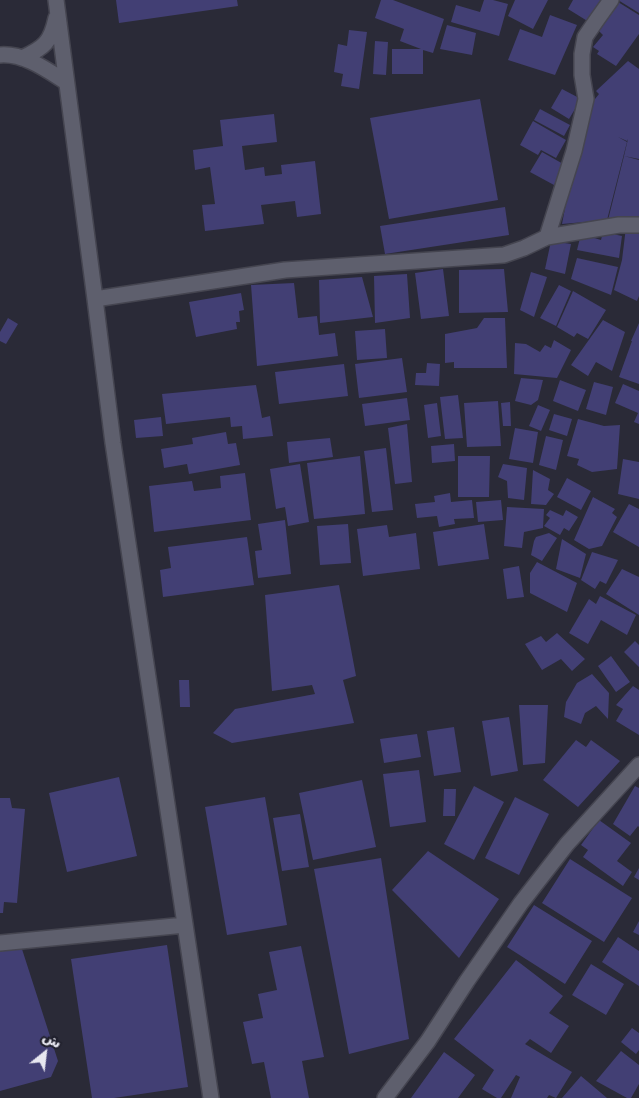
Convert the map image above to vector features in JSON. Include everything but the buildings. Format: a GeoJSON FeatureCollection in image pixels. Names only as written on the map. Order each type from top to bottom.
{"type":"FeatureCollection","features":[{"type":"Feature","properties":{"kind":"street"},"geometry":{"type":"LineString","coordinates":[[547,237],[574,151],[586,99],[582,75],[582,54],[585,37],[611,0]]}},
{"type":"Feature","properties":{"kind":"street"},"geometry":{"type":"LineString","coordinates":[[22,58],[35,52],[46,43],[54,31],[57,6]]}},
{"type":"Feature","properties":{"kind":"street"},"geometry":{"type":"LineString","coordinates":[[57,6],[113,443],[211,1098]]}},
{"type":"Feature","properties":{"kind":"street"},"geometry":{"type":"LineString","coordinates":[[0,55],[22,58],[37,64],[66,82]]}},
{"type":"Feature","properties":{"kind":"street"},"geometry":{"type":"LineString","coordinates":[[96,299],[285,270],[504,255],[547,237],[618,225],[639,225]]}},
{"type":"Feature","properties":{"kind":"street"},"geometry":{"type":"LineString","coordinates":[[384,1098],[428,1041],[520,903],[567,844],[639,764]]}},
{"type":"Feature","properties":{"kind":"street"},"geometry":{"type":"LineString","coordinates":[[0,943],[185,925]]}}]}
